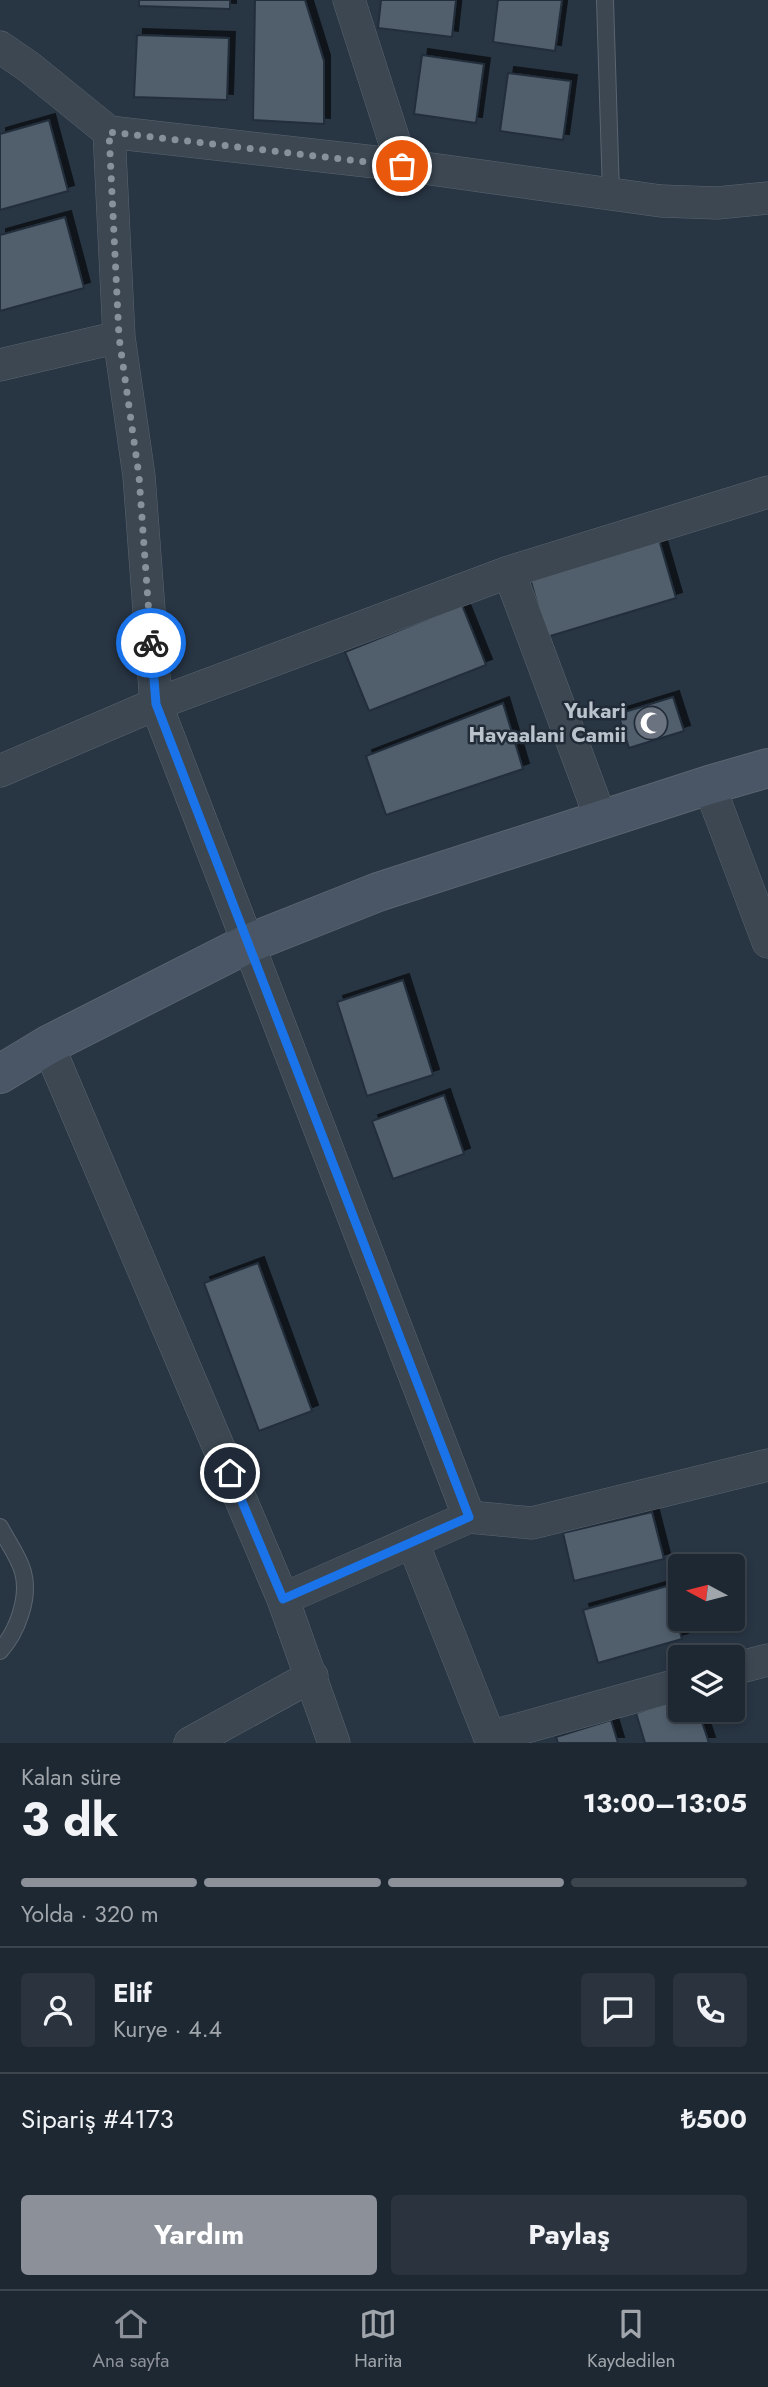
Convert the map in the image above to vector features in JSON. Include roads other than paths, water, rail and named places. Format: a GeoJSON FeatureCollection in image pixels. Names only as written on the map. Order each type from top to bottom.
{"type":"FeatureCollection","features":[{"type":"Feature","properties":{"kind":"street"},"geometry":{"type":"LineString","coordinates":[[349,0],[402,166]]}},
{"type":"Feature","properties":{"kind":"street"},"geometry":{"type":"LineString","coordinates":[[0,47],[109,132],[402,166],[661,201],[703,202],[768,198]]}},
{"type":"Feature","properties":{"kind":"street"},"geometry":{"type":"LineString","coordinates":[[0,77],[29,67]]}},
{"type":"Feature","properties":{"kind":"street"},"geometry":{"type":"LineString","coordinates":[[109,132],[119,337],[139,476],[156,704],[469,1517]]}},
{"type":"Feature","properties":{"kind":"street"},"geometry":{"type":"LineString","coordinates":[[0,365],[119,337]]}},
{"type":"Feature","properties":{"kind":"street"},"geometry":{"type":"LineString","coordinates":[[0,771],[156,704],[509,572],[768,492]]}},
{"type":"Feature","properties":{"kind":"street"},"geometry":{"type":"LineString","coordinates":[[509,572],[601,819]]}},
{"type":"Feature","properties":{"kind":"street"},"geometry":{"type":"LineString","coordinates":[[0,1074],[48,1045],[247,944],[378,892],[768,768]]}},
{"type":"Feature","properties":{"kind":"street"},"geometry":{"type":"LineString","coordinates":[[709,785],[768,942]]}},
{"type":"Feature","properties":{"kind":"street"},"geometry":{"type":"LineString","coordinates":[[48,1045],[283,1599],[334,1743]]}},
{"type":"Feature","properties":{"kind":"street"},"geometry":{"type":"LineString","coordinates":[[283,1599],[469,1517],[532,1522],[768,1465]]}},
{"type":"Feature","properties":{"kind":"street"},"geometry":{"type":"LineString","coordinates":[[413,1543],[491,1740],[668,1688]]}},
{"type":"Feature","properties":{"kind":"street"},"geometry":{"type":"LineString","coordinates":[[745,1666],[768,1660]]}},
{"type":"Feature","properties":{"kind":"street"},"geometry":{"type":"LineString","coordinates":[[190,1743],[312,1676]]}},
{"type":"Feature","properties":{"kind":"lane"},"geometry":{"type":"LineString","coordinates":[[605,0],[611,194]]}},
{"type":"Feature","properties":{"kind":"lane"},"geometry":{"type":"LineString","coordinates":[[0,1527],[23,1572],[24,1588],[18,1621],[0,1651]]}},
{"type":"Feature","properties":{"kind":"place","name":"Yukari Havaalani Camii"},"geometry":{"type":"Point","coordinates":[651,723]}}]}
